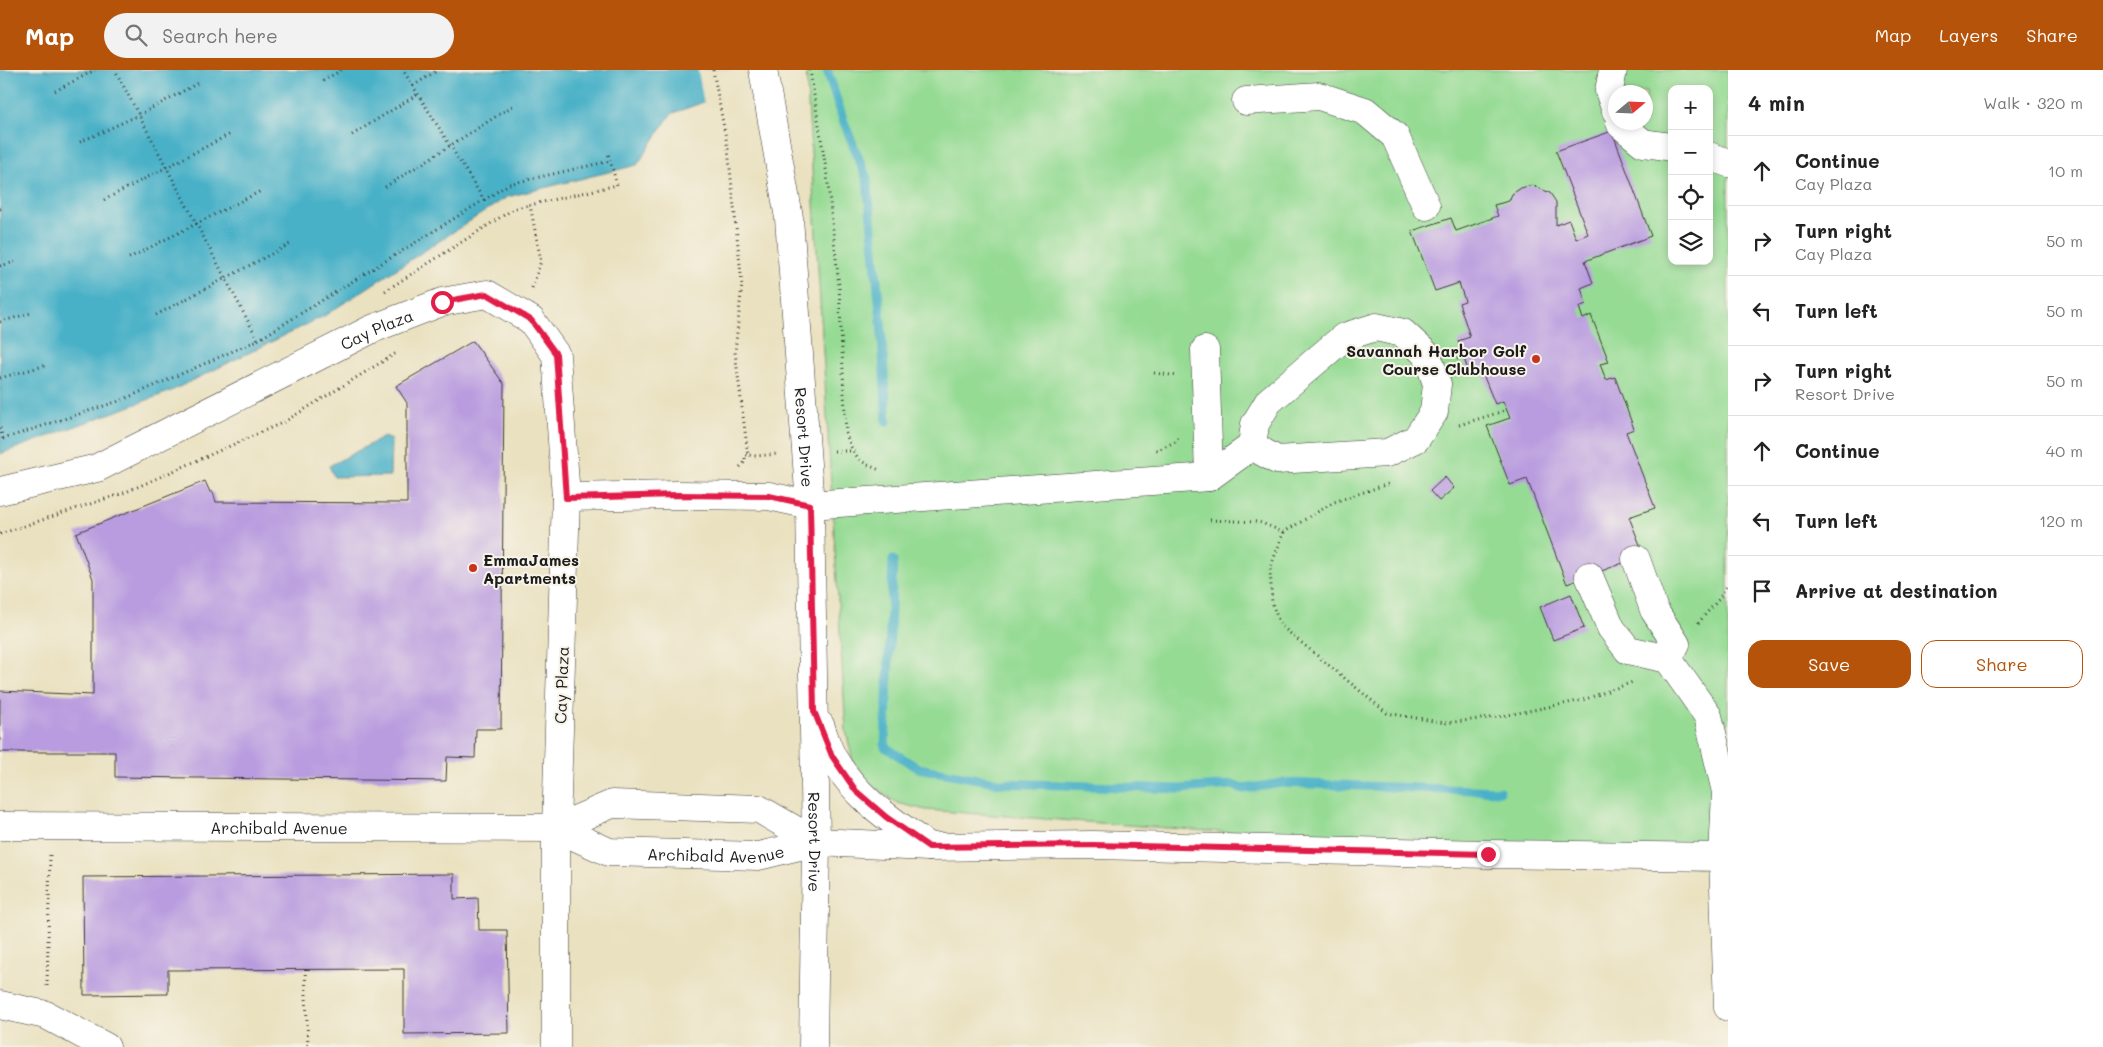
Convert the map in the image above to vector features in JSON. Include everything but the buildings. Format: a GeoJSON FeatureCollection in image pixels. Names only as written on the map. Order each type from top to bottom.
{"type":"FeatureCollection","features":[{"type":"Feature","properties":{"kind":"street","name":"Resort Drive"},"geometry":{"type":"LineString","coordinates":[[763,70],[789,218],[810,505],[816,842],[813,1047]]}},
{"type":"Feature","properties":{"kind":"street"},"geometry":{"type":"LineString","coordinates":[[1609,85],[1613,70]]}},
{"type":"Feature","properties":{"kind":"street"},"geometry":{"type":"LineString","coordinates":[[1246,101],[1319,96],[1365,111],[1394,136],[1426,206]]}},
{"type":"Feature","properties":{"kind":"street"},"geometry":{"type":"LineString","coordinates":[[1629,130],[1643,143],[1668,146]]}},
{"type":"Feature","properties":{"kind":"street"},"geometry":{"type":"LineString","coordinates":[[1713,157],[1728,163]]}},
{"type":"Feature","properties":{"kind":"street","name":"Cay Plaza"},"geometry":{"type":"LineString","coordinates":[[0,490],[97,468],[372,329],[442,302],[487,294],[531,320],[556,354],[566,498],[556,828],[556,1047]]}},
{"type":"Feature","properties":{"kind":"street"},"geometry":{"type":"LineString","coordinates":[[566,498],[677,495],[769,496],[810,505],[1209,477],[1252,446],[1255,424],[1268,401],[1344,337],[1376,327],[1403,333],[1427,355],[1437,384],[1434,412],[1416,439],[1387,453],[1278,460],[1252,446]]}},
{"type":"Feature","properties":{"kind":"street"},"geometry":{"type":"LineString","coordinates":[[1205,350],[1209,477]]}},
{"type":"Feature","properties":{"kind":"street"},"geometry":{"type":"LineString","coordinates":[[1636,559],[1654,610],[1676,644],[1668,659]]}},
{"type":"Feature","properties":{"kind":"street"},"geometry":{"type":"LineString","coordinates":[[1590,576],[1611,628],[1628,650],[1668,659],[1708,716],[1726,792],[1725,857],[1728,1007]]}},
{"type":"Feature","properties":{"kind":"street"},"geometry":{"type":"LineString","coordinates":[[814,711],[832,756],[856,791],[886,817],[929,847]]}},
{"type":"Feature","properties":{"kind":"street","name":"Archibald Avenue"},"geometry":{"type":"LineString","coordinates":[[0,826],[556,828],[612,804],[759,809],[816,842]]}},
{"type":"Feature","properties":{"kind":"street","name":"Archibald Avenue"},"geometry":{"type":"LineString","coordinates":[[556,828],[609,852],[759,856],[816,842]]}},
{"type":"Feature","properties":{"kind":"street"},"geometry":{"type":"LineString","coordinates":[[816,842],[929,847],[1093,845],[1725,857]]}},
{"type":"Feature","properties":{"kind":"street"},"geometry":{"type":"LineString","coordinates":[[0,1005],[46,1015],[106,1047]]}},
{"type":"Feature","properties":{"kind":"path"},"geometry":{"type":"LineString","coordinates":[[55,91],[95,70]]}},
{"type":"Feature","properties":{"kind":"path"},"geometry":{"type":"LineString","coordinates":[[115,70],[258,340]]}},
{"type":"Feature","properties":{"kind":"path"},"geometry":{"type":"LineString","coordinates":[[323,81],[341,70]]}},
{"type":"Feature","properties":{"kind":"path"},"geometry":{"type":"LineString","coordinates":[[402,70],[484,200]]}},
{"type":"Feature","properties":{"kind":"path"},"geometry":{"type":"LineString","coordinates":[[413,86],[438,70]]}},
{"type":"Feature","properties":{"kind":"path"},"geometry":{"type":"LineString","coordinates":[[713,70],[728,149],[742,284],[735,352],[748,455]]}},
{"type":"Feature","properties":{"kind":"path"},"geometry":{"type":"LineString","coordinates":[[810,70],[826,175],[839,286],[846,434],[852,451],[862,464],[888,472]]}},
{"type":"Feature","properties":{"kind":"path"},"geometry":{"type":"LineString","coordinates":[[80,142],[139,115],[198,83]]}},
{"type":"Feature","properties":{"kind":"path"},"geometry":{"type":"LineString","coordinates":[[352,135],[418,94]]}},
{"type":"Feature","properties":{"kind":"path"},"geometry":{"type":"LineString","coordinates":[[385,187],[514,105]]}},
{"type":"Feature","properties":{"kind":"path"},"geometry":{"type":"LineString","coordinates":[[104,200],[232,133]]}},
{"type":"Feature","properties":{"kind":"path"},"geometry":{"type":"LineString","coordinates":[[523,316],[541,261],[530,205],[617,185],[608,153]]}},
{"type":"Feature","properties":{"kind":"path"},"geometry":{"type":"LineString","coordinates":[[0,428],[2,440],[122,400],[258,340],[509,184],[610,161]]}},
{"type":"Feature","properties":{"kind":"path"},"geometry":{"type":"LineString","coordinates":[[129,258],[261,191]]}},
{"type":"Feature","properties":{"kind":"path"},"geometry":{"type":"LineString","coordinates":[[156,315],[292,243]]}},
{"type":"Feature","properties":{"kind":"path"},"geometry":{"type":"LineString","coordinates":[[0,266],[15,262]]}},
{"type":"Feature","properties":{"kind":"path"},"geometry":{"type":"LineString","coordinates":[[0,322],[31,313]]}},
{"type":"Feature","properties":{"kind":"path"},"geometry":{"type":"LineString","coordinates":[[0,534],[126,492],[284,422],[402,350]]}},
{"type":"Feature","properties":{"kind":"path"},"geometry":{"type":"LineString","coordinates":[[0,378],[47,364]]}},
{"type":"Feature","properties":{"kind":"path"},"geometry":{"type":"LineString","coordinates":[[1154,373],[1168,373],[1186,377]]}},
{"type":"Feature","properties":{"kind":"path"},"geometry":{"type":"LineString","coordinates":[[1150,453],[1175,442],[1180,434]]}},
{"type":"Feature","properties":{"kind":"path"},"geometry":{"type":"LineString","coordinates":[[735,471],[745,462],[745,455],[748,455]]}},
{"type":"Feature","properties":{"kind":"path"},"geometry":{"type":"LineString","coordinates":[[748,455],[756,456]]}},
{"type":"Feature","properties":{"kind":"path"},"geometry":{"type":"LineString","coordinates":[[1284,532],[1270,568],[1272,603],[1280,625],[1387,713],[1445,723],[1498,716],[1583,700],[1642,679],[1668,659]]}},
{"type":"Feature","properties":{"kind":"path"},"geometry":{"type":"LineString","coordinates":[[46,1015],[50,827]]}},
{"type":"Feature","properties":{"kind":"path"},"geometry":{"type":"LineString","coordinates":[[305,969],[308,1047]]}},
{"type":"Feature","properties":{"kind":"green space"},"geometry":{"type":"Polygon","coordinates":[[[806,70],[1728,70],[1728,870],[926,810],[897,803],[872,785],[853,761],[846,731],[806,70]]]}},
{"type":"Feature","properties":{"kind":"water"},"geometry":{"type":"Polygon","coordinates":[[[0,70],[791,70],[671,114],[637,165],[507,197],[324,316],[169,392],[0,454],[0,70]]]}},
{"type":"Feature","properties":{"kind":"water"},"geometry":{"type":"Polygon","coordinates":[[[384,437],[391,440],[390,476],[334,477],[329,466],[384,437]]]}},
{"type":"Feature","properties":{"kind":"pier"},"geometry":{"type":"Polygon","coordinates":[[[698,70],[793,70],[792,72],[704,104],[698,70]]]}},
{"type":"Feature","properties":{"kind":"waterway"},"geometry":{"type":"LineString","coordinates":[[827,70],[844,122],[867,179],[881,321],[887,422]]}},
{"type":"Feature","properties":{"kind":"waterway"},"geometry":{"type":"LineString","coordinates":[[893,560],[885,747],[918,768],[1000,783],[1180,789],[1232,785],[1243,789],[1282,783],[1500,791]]}},
{"type":"Feature","properties":{"kind":"place","name":"Savannah Harbor Golf Course Clubhouse"},"geometry":{"type":"Point","coordinates":[1536,359]}},
{"type":"Feature","properties":{"kind":"place","name":"EmmaJames Apartments"},"geometry":{"type":"Point","coordinates":[473,568]}},
{"type":"Feature","properties":{"kind":"route"},"geometry":{"type":"LineString","coordinates":[[442,302],[487,294],[531,320],[556,354],[566,498],[677,495],[769,496],[810,505],[814,711],[832,756],[856,791],[886,817],[929,847],[1093,845],[1488,854]]}}]}
